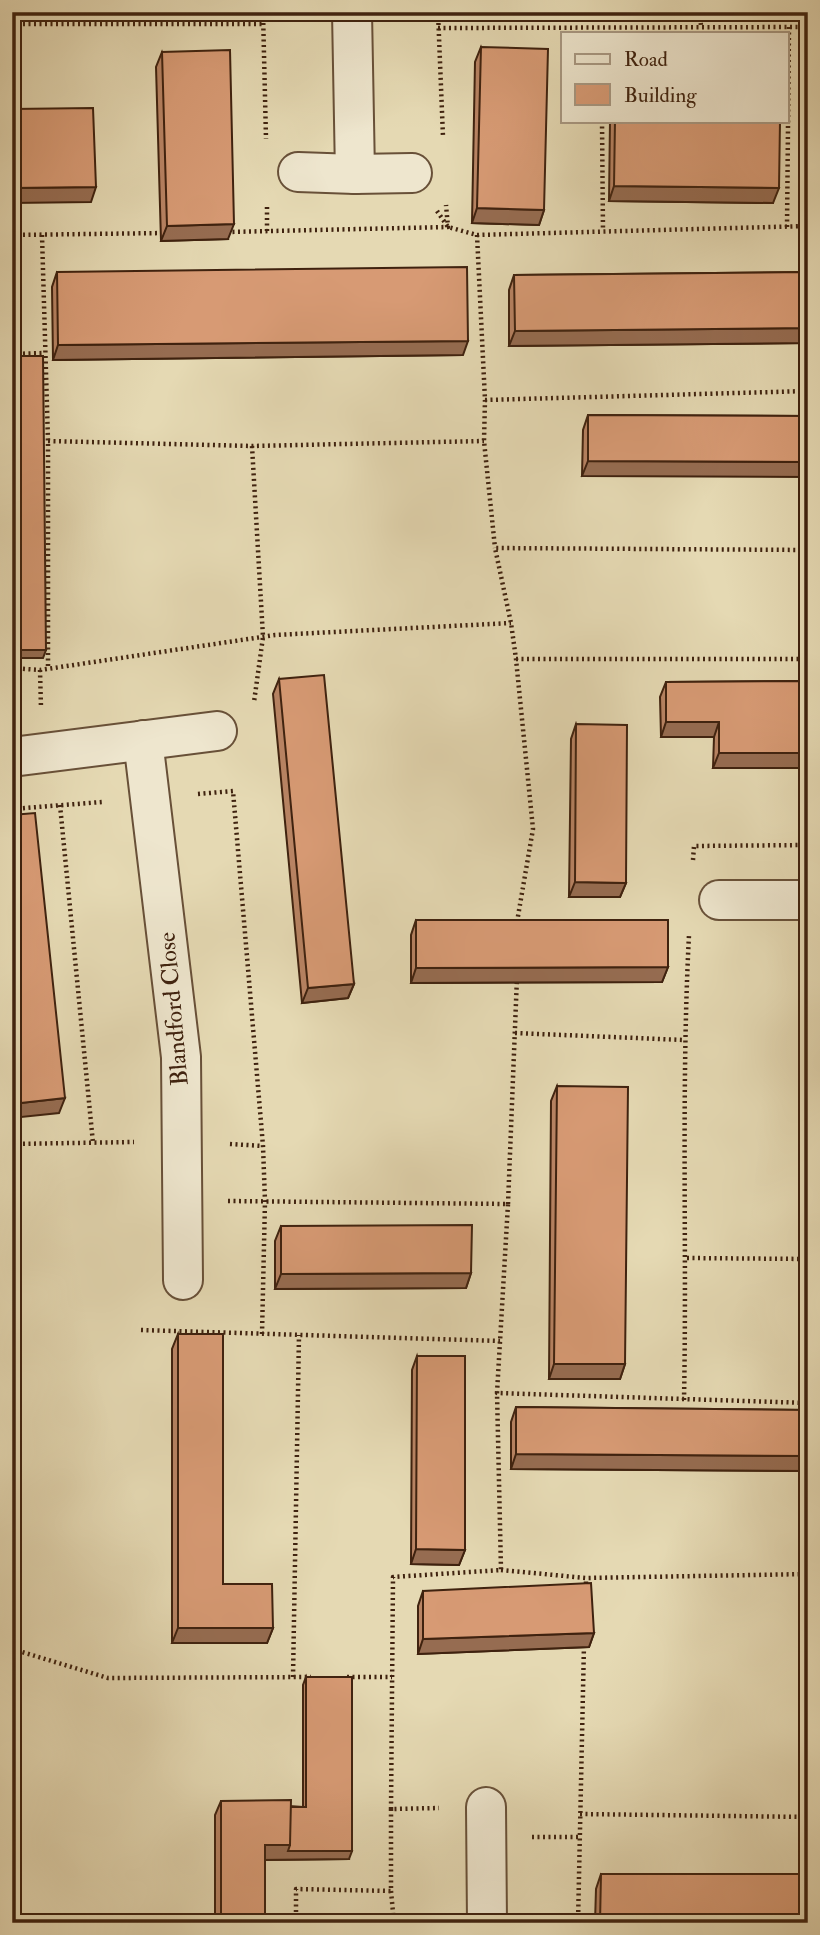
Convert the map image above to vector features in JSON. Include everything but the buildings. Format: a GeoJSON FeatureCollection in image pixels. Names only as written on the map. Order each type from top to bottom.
{"type":"FeatureCollection","features":[{"type":"Feature","properties":{"kind":"street"},"geometry":{"type":"LineString","coordinates":[[352,12],[355,174]]}},
{"type":"Feature","properties":{"kind":"street"},"geometry":{"type":"LineString","coordinates":[[298,173],[412,173]]}},
{"type":"Feature","properties":{"kind":"street"},"geometry":{"type":"LineString","coordinates":[[12,757],[217,731]]}},
{"type":"Feature","properties":{"kind":"street","name":"Blandford Close"},"geometry":{"type":"LineString","coordinates":[[143,740],[181,1057],[183,1280]]}},
{"type":"Feature","properties":{"kind":"street"},"geometry":{"type":"LineString","coordinates":[[706,887],[808,900]]}},
{"type":"Feature","properties":{"kind":"street"},"geometry":{"type":"LineString","coordinates":[[486,1807],[487,1923]]}},
{"type":"Feature","properties":{"kind":"path"},"geometry":{"type":"LineString","coordinates":[[263,12],[266,148]]}},
{"type":"Feature","properties":{"kind":"path"},"geometry":{"type":"LineString","coordinates":[[438,12],[444,148]]}},
{"type":"Feature","properties":{"kind":"path"},"geometry":{"type":"LineString","coordinates":[[700,12],[701,27]]}},
{"type":"Feature","properties":{"kind":"path"},"geometry":{"type":"LineString","coordinates":[[12,24],[264,24]]}},
{"type":"Feature","properties":{"kind":"path"},"geometry":{"type":"LineString","coordinates":[[787,226],[789,27]]}},
{"type":"Feature","properties":{"kind":"path"},"geometry":{"type":"LineString","coordinates":[[438,28],[601,30],[808,27]]}},
{"type":"Feature","properties":{"kind":"path"},"geometry":{"type":"LineString","coordinates":[[602,122],[603,231]]}},
{"type":"Feature","properties":{"kind":"path"},"geometry":{"type":"LineString","coordinates":[[412,173],[447,227]]}},
{"type":"Feature","properties":{"kind":"path"},"geometry":{"type":"LineString","coordinates":[[446,201],[447,227]]}},
{"type":"Feature","properties":{"kind":"path"},"geometry":{"type":"LineString","coordinates":[[267,203],[267,231]]}},
{"type":"Feature","properties":{"kind":"path"},"geometry":{"type":"LineString","coordinates":[[214,232],[447,227],[477,235],[808,226]]}},
{"type":"Feature","properties":{"kind":"path"},"geometry":{"type":"LineString","coordinates":[[12,235],[174,233]]}},
{"type":"Feature","properties":{"kind":"path"},"geometry":{"type":"LineString","coordinates":[[42,235],[48,442],[48,669]]}},
{"type":"Feature","properties":{"kind":"path"},"geometry":{"type":"LineString","coordinates":[[477,235],[485,400],[484,441],[495,548],[516,659],[533,829],[516,934]]}},
{"type":"Feature","properties":{"kind":"path"},"geometry":{"type":"LineString","coordinates":[[12,354],[46,353]]}},
{"type":"Feature","properties":{"kind":"path"},"geometry":{"type":"LineString","coordinates":[[485,400],[808,391]]}},
{"type":"Feature","properties":{"kind":"path"},"geometry":{"type":"LineString","coordinates":[[48,442],[252,446],[484,441]]}},
{"type":"Feature","properties":{"kind":"path"},"geometry":{"type":"LineString","coordinates":[[252,446],[263,637]]}},
{"type":"Feature","properties":{"kind":"path"},"geometry":{"type":"LineString","coordinates":[[495,548],[808,550]]}},
{"type":"Feature","properties":{"kind":"path"},"geometry":{"type":"LineString","coordinates":[[12,668],[48,669],[263,637],[511,623]]}},
{"type":"Feature","properties":{"kind":"path"},"geometry":{"type":"LineString","coordinates":[[516,659],[808,659]]}},
{"type":"Feature","properties":{"kind":"path"},"geometry":{"type":"LineString","coordinates":[[60,805],[93,1143]]}},
{"type":"Feature","properties":{"kind":"path"},"geometry":{"type":"LineString","coordinates":[[706,887],[694,846],[808,845]]}},
{"type":"Feature","properties":{"kind":"path"},"geometry":{"type":"LineString","coordinates":[[684,1400],[687,1258],[684,1040],[690,929]]}},
{"type":"Feature","properties":{"kind":"path"},"geometry":{"type":"LineString","coordinates":[[501,1570],[497,1393],[508,1205],[516,971]]}},
{"type":"Feature","properties":{"kind":"path"},"geometry":{"type":"LineString","coordinates":[[515,1033],[684,1040]]}},
{"type":"Feature","properties":{"kind":"path"},"geometry":{"type":"LineString","coordinates":[[12,1144],[181,1141]]}},
{"type":"Feature","properties":{"kind":"path"},"geometry":{"type":"LineString","coordinates":[[182,1200],[508,1205]]}},
{"type":"Feature","properties":{"kind":"path"},"geometry":{"type":"LineString","coordinates":[[262,1334],[265,1201]]}},
{"type":"Feature","properties":{"kind":"path"},"geometry":{"type":"LineString","coordinates":[[687,1258],[808,1259]]}},
{"type":"Feature","properties":{"kind":"path"},"geometry":{"type":"LineString","coordinates":[[141,1330],[500,1341]]}},
{"type":"Feature","properties":{"kind":"path"},"geometry":{"type":"LineString","coordinates":[[293,1677],[299,1335]]}},
{"type":"Feature","properties":{"kind":"path"},"geometry":{"type":"LineString","coordinates":[[497,1393],[808,1403]]}},
{"type":"Feature","properties":{"kind":"path"},"geometry":{"type":"LineString","coordinates":[[394,1923],[391,1891],[393,1577],[501,1570],[586,1578],[808,1574]]}},
{"type":"Feature","properties":{"kind":"path"},"geometry":{"type":"LineString","coordinates":[[586,1578],[586,1592]]}},
{"type":"Feature","properties":{"kind":"path"},"geometry":{"type":"LineString","coordinates":[[578,1923],[584,1633]]}},
{"type":"Feature","properties":{"kind":"path"},"geometry":{"type":"LineString","coordinates":[[12,1649],[108,1678],[318,1677]]}},
{"type":"Feature","properties":{"kind":"path"},"geometry":{"type":"LineString","coordinates":[[342,1677],[392,1677]]}},
{"type":"Feature","properties":{"kind":"path"},"geometry":{"type":"LineString","coordinates":[[391,1810],[486,1807]]}},
{"type":"Feature","properties":{"kind":"path"},"geometry":{"type":"LineString","coordinates":[[580,1814],[808,1816]]}},
{"type":"Feature","properties":{"kind":"path"},"geometry":{"type":"LineString","coordinates":[[296,1923],[296,1889],[391,1891]]}}]}
